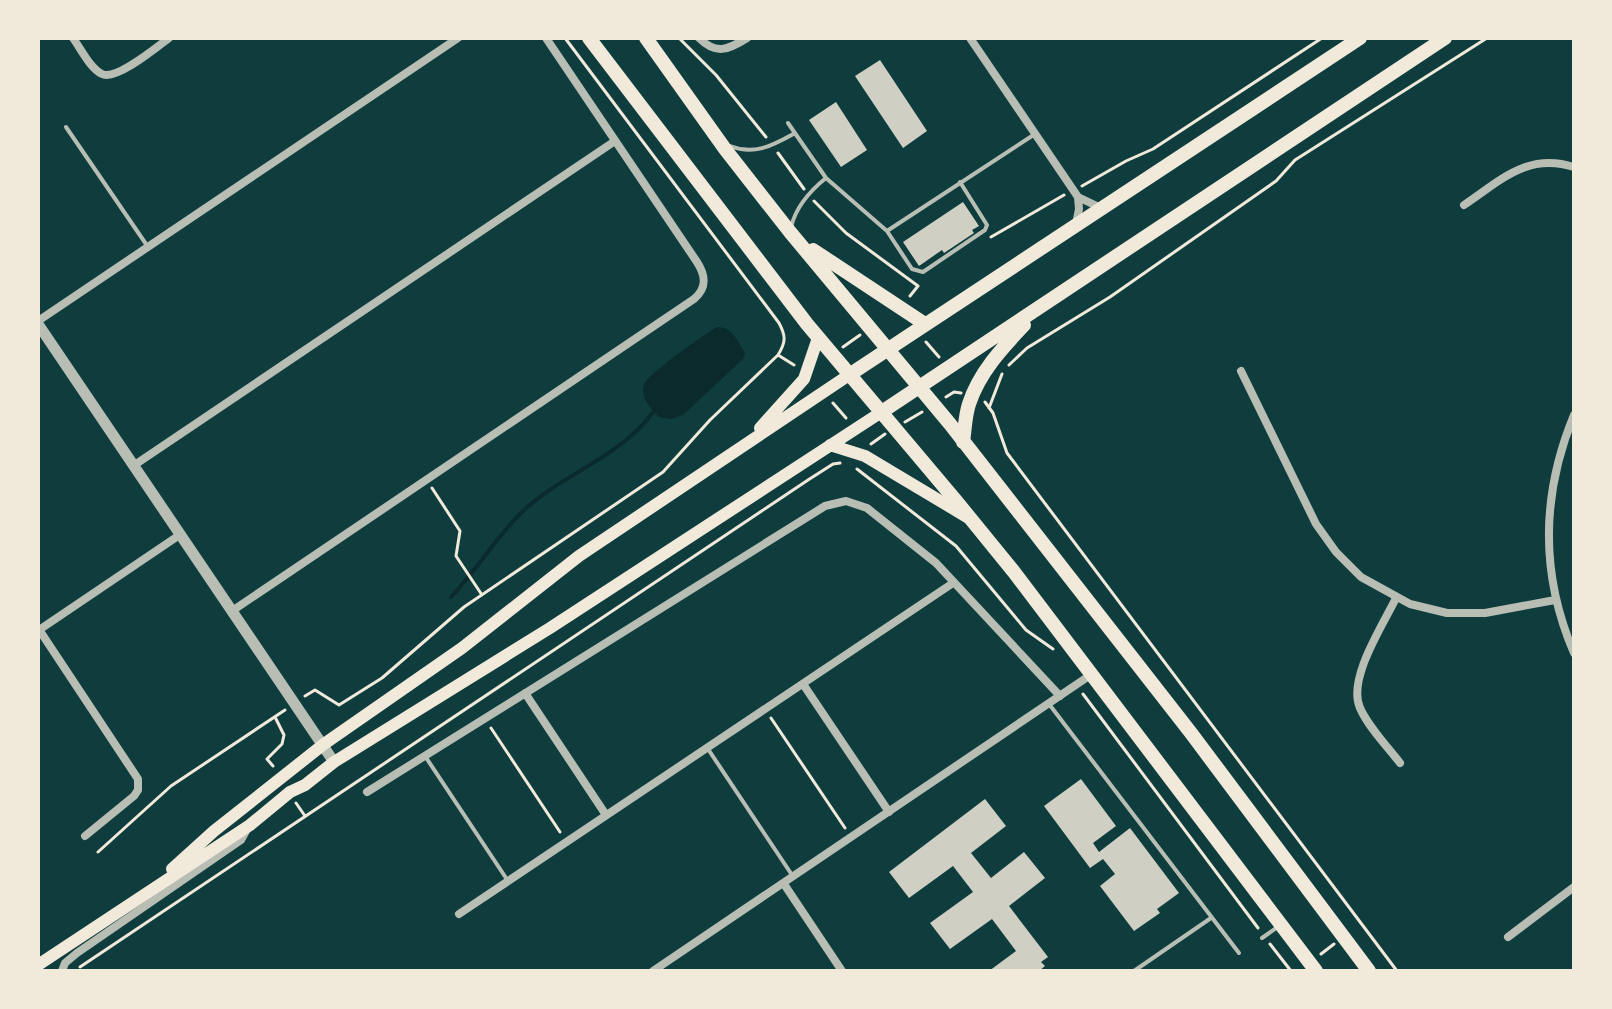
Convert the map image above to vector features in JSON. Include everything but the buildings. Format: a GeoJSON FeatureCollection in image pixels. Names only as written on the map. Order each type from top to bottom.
{"type":"FeatureCollection","features":[{"type":"Feature","properties":{"kind":"main road"},"geometry":{"type":"LineString","coordinates":[[589,38],[818,338],[973,521],[1313,967]]}},
{"type":"Feature","properties":{"kind":"main road"},"geometry":{"type":"LineString","coordinates":[[646,38],[713,133],[790,232],[963,442],[1191,733],[1369,971]]}},
{"type":"Feature","properties":{"kind":"main road"},"geometry":{"type":"LineString","coordinates":[[110,917],[324,744],[462,648],[599,541],[1360,38]]}},
{"type":"Feature","properties":{"kind":"main road"},"geometry":{"type":"LineString","coordinates":[[38,965],[250,825],[334,762],[550,628],[880,413],[1445,38]]}},
{"type":"Feature","properties":{"kind":"main road"},"geometry":{"type":"LineString","coordinates":[[790,232],[828,262],[900,308],[921,327]]}},
{"type":"Feature","properties":{"kind":"main road"},"geometry":{"type":"LineString","coordinates":[[963,442],[969,404],[978,383],[1000,351],[1044,305]]}},
{"type":"Feature","properties":{"kind":"main road"},"geometry":{"type":"LineString","coordinates":[[744,445],[792,394],[806,373],[818,338]]}},
{"type":"Feature","properties":{"kind":"main road"},"geometry":{"type":"LineString","coordinates":[[830,445],[865,456],[973,521]]}},
{"type":"Feature","properties":{"kind":"street"},"geometry":{"type":"LineString","coordinates":[[73,38],[95,68],[101,74],[110,76],[169,38]]}},
{"type":"Feature","properties":{"kind":"street"},"geometry":{"type":"LineString","coordinates":[[334,762],[38,322],[458,38]]}},
{"type":"Feature","properties":{"kind":"street"},"geometry":{"type":"LineString","coordinates":[[232,611],[694,299],[702,290],[704,278],[701,268],[546,38]]}},
{"type":"Feature","properties":{"kind":"street"},"geometry":{"type":"LineString","coordinates":[[699,38],[711,48],[721,51],[747,38]]}},
{"type":"Feature","properties":{"kind":"street"},"geometry":{"type":"LineString","coordinates":[[970,38],[1076,194],[1079,209],[1075,225]]}},
{"type":"Feature","properties":{"kind":"street"},"geometry":{"type":"LineString","coordinates":[[133,466],[615,141]]}},
{"type":"Feature","properties":{"kind":"street"},"geometry":{"type":"LineString","coordinates":[[1464,205],[1529,164],[1542,162],[1574,167]]}},
{"type":"Feature","properties":{"kind":"street"},"geometry":{"type":"LineString","coordinates":[[1076,194],[1101,208]]}},
{"type":"Feature","properties":{"kind":"street"},"geometry":{"type":"LineString","coordinates":[[1241,371],[1325,540],[1361,577],[1396,598],[1422,608],[1466,614],[1555,600]]}},
{"type":"Feature","properties":{"kind":"street"},"geometry":{"type":"LineString","coordinates":[[1574,415],[1557,459],[1548,515],[1548,557],[1555,600],[1574,653]]}},
{"type":"Feature","properties":{"kind":"street"},"geometry":{"type":"LineString","coordinates":[[367,792],[825,506],[846,501],[867,508],[936,563],[1060,696]]}},
{"type":"Feature","properties":{"kind":"street"},"geometry":{"type":"LineString","coordinates":[[85,836],[134,796],[138,783],[133,769],[39,629],[181,534]]}},
{"type":"Feature","properties":{"kind":"street"},"geometry":{"type":"LineString","coordinates":[[459,914],[953,583]]}},
{"type":"Feature","properties":{"kind":"street"},"geometry":{"type":"LineString","coordinates":[[1396,598],[1360,674],[1356,692],[1363,714],[1400,763]]}},
{"type":"Feature","properties":{"kind":"street"},"geometry":{"type":"LineString","coordinates":[[653,971],[1092,674]]}},
{"type":"Feature","properties":{"kind":"street"},"geometry":{"type":"LineString","coordinates":[[803,684],[889,812]]}},
{"type":"Feature","properties":{"kind":"street"},"geometry":{"type":"LineString","coordinates":[[525,693],[606,815]]}},
{"type":"Feature","properties":{"kind":"street"},"geometry":{"type":"LineString","coordinates":[[62,971],[65,963],[77,953],[241,840],[250,825]]}},
{"type":"Feature","properties":{"kind":"street"},"geometry":{"type":"LineString","coordinates":[[784,884],[842,971]]}},
{"type":"Feature","properties":{"kind":"street"},"geometry":{"type":"LineString","coordinates":[[1508,937],[1574,887]]}},
{"type":"Feature","properties":{"kind":"lane"},"geometry":{"type":"LineString","coordinates":[[788,123],[826,178],[887,231],[912,269],[923,272],[985,230],[987,225],[960,182]]}},
{"type":"Feature","properties":{"kind":"lane"},"geometry":{"type":"LineString","coordinates":[[66,127],[148,247]]}},
{"type":"Feature","properties":{"kind":"lane"},"geometry":{"type":"LineString","coordinates":[[713,133],[728,146],[742,151],[764,149],[795,133]]}},
{"type":"Feature","properties":{"kind":"lane"},"geometry":{"type":"LineString","coordinates":[[887,231],[1035,134]]}},
{"type":"Feature","properties":{"kind":"lane"},"geometry":{"type":"LineString","coordinates":[[790,232],[796,212],[826,178]]}},
{"type":"Feature","properties":{"kind":"lane"},"geometry":{"type":"LineString","coordinates":[[1049,704],[1239,953]]}},
{"type":"Feature","properties":{"kind":"lane"},"geometry":{"type":"LineString","coordinates":[[707,748],[794,877]]}},
{"type":"Feature","properties":{"kind":"lane"},"geometry":{"type":"LineString","coordinates":[[425,756],[508,881]]}},
{"type":"Feature","properties":{"kind":"lane"},"geometry":{"type":"LineString","coordinates":[[1134,971],[1211,918]]}},
{"type":"Feature","properties":{"kind":"lane"},"geometry":{"type":"LineString","coordinates":[[1263,937],[1281,924]]}},
{"type":"Feature","properties":{"kind":"path"},"geometry":{"type":"LineString","coordinates":[[98,852],[171,786],[315,690],[339,705],[382,678],[482,595],[663,472],[785,345],[785,335],[779,323],[565,38]]}},
{"type":"Feature","properties":{"kind":"path"},"geometry":{"type":"LineString","coordinates":[[679,38],[716,75],[808,195],[846,233],[918,286],[900,308]]}},
{"type":"Feature","properties":{"kind":"path"},"geometry":{"type":"LineString","coordinates":[[982,244],[1076,194],[1126,161],[1153,149],[1322,38]]}},
{"type":"Feature","properties":{"kind":"path"},"geometry":{"type":"LineString","coordinates":[[989,408],[1004,369],[1027,348],[1110,297],[1200,235],[1276,181],[1295,160],[1487,38]]}},
{"type":"Feature","properties":{"kind":"path"},"geometry":{"type":"LineString","coordinates":[[921,327],[959,384],[961,393]]}},
{"type":"Feature","properties":{"kind":"path"},"geometry":{"type":"LineString","coordinates":[[832,354],[870,328]]}},
{"type":"Feature","properties":{"kind":"path"},"geometry":{"type":"LineString","coordinates":[[778,355],[806,373]]}},
{"type":"Feature","properties":{"kind":"path"},"geometry":{"type":"LineString","coordinates":[[824,392],[871,443]]}},
{"type":"Feature","properties":{"kind":"path"},"geometry":{"type":"LineString","coordinates":[[73,971],[833,464],[849,463],[956,546],[1026,630],[1060,655]]}},
{"type":"Feature","properties":{"kind":"path"},"geometry":{"type":"LineString","coordinates":[[427,479],[460,531],[455,553],[482,595]]}},
{"type":"Feature","properties":{"kind":"path"},"geometry":{"type":"LineString","coordinates":[[1076,685],[1291,971]]}},
{"type":"Feature","properties":{"kind":"path"},"geometry":{"type":"LineString","coordinates":[[765,709],[851,838]]}},
{"type":"Feature","properties":{"kind":"path"},"geometry":{"type":"LineString","coordinates":[[484,718],[566,842]]}},
{"type":"Feature","properties":{"kind":"path"},"geometry":{"type":"LineString","coordinates":[[1313,967],[1362,924],[1397,971]]}},
{"type":"Feature","properties":{"kind":"water"},"geometry":{"type":"Polygon","coordinates":[[[717,327],[734,336],[745,353],[743,359],[683,415],[671,419],[659,417],[645,398],[644,385],[665,364],[717,327]]]}},
{"type":"Feature","properties":{"kind":"waterway"},"geometry":{"type":"LineString","coordinates":[[451,597],[522,512],[555,486],[625,441],[654,411]]}}]}
